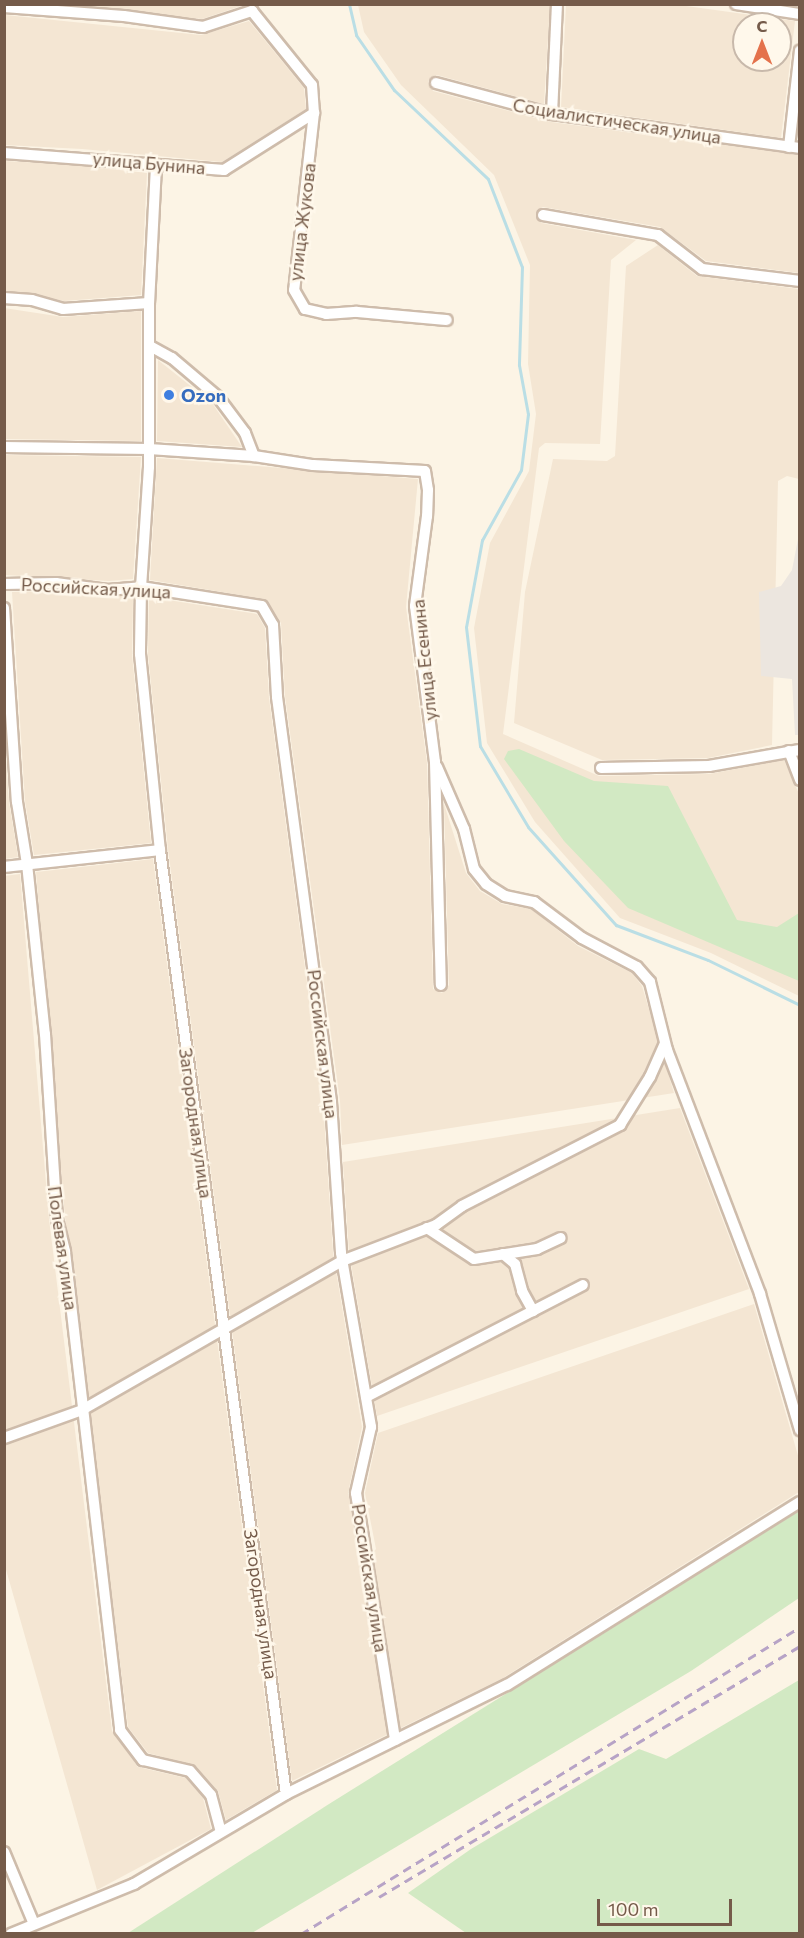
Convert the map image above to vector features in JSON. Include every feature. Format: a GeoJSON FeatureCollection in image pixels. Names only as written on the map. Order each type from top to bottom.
{"type":"FeatureCollection","features":[{"type":"Feature","properties":{"kind":"street"},"geometry":{"type":"LineString","coordinates":[[552,114],[557,4]]}},
{"type":"Feature","properties":{"kind":"street"},"geometry":{"type":"LineString","coordinates":[[736,4],[800,14]]}},
{"type":"Feature","properties":{"kind":"street"},"geometry":{"type":"LineString","coordinates":[[4,7],[124,16],[202,27],[252,8]]}},
{"type":"Feature","properties":{"kind":"street","name":"улица Жукова"},"geometry":{"type":"LineString","coordinates":[[252,8],[312,85],[314,113],[294,290],[305,309],[326,314],[357,312],[447,320]]}},
{"type":"Feature","properties":{"kind":"street"},"geometry":{"type":"LineString","coordinates":[[794,147],[800,51]]}},
{"type":"Feature","properties":{"kind":"street","name":"Социалистическая улица"},"geometry":{"type":"LineString","coordinates":[[436,83],[552,114],[794,147]]}},
{"type":"Feature","properties":{"kind":"street","name":"улица Бунина"},"geometry":{"type":"LineString","coordinates":[[4,153],[82,157],[156,166],[224,170],[314,113]]}},
{"type":"Feature","properties":{"kind":"street"},"geometry":{"type":"LineString","coordinates":[[149,449],[149,303],[156,166]]}},
{"type":"Feature","properties":{"kind":"street"},"geometry":{"type":"LineString","coordinates":[[543,215],[658,235],[702,269],[800,281]]}},
{"type":"Feature","properties":{"kind":"street"},"geometry":{"type":"LineString","coordinates":[[4,298],[32,300],[63,309],[149,303]]}},
{"type":"Feature","properties":{"kind":"street"},"geometry":{"type":"LineString","coordinates":[[150,346],[172,358],[218,397],[245,433],[254,456]]}},
{"type":"Feature","properties":{"kind":"street","name":"улица Есенина"},"geometry":{"type":"LineString","coordinates":[[4,447],[149,449],[254,456],[313,465],[425,471],[428,490],[427,516],[415,606],[435,762],[441,986]]}},
{"type":"Feature","properties":{"kind":"street","name":"Загородная улица"},"geometry":{"type":"LineString","coordinates":[[149,449],[141,587],[140,654],[160,850],[286,1794]]}},
{"type":"Feature","properties":{"kind":"street","name":"Российская улица"},"geometry":{"type":"LineString","coordinates":[[5,584],[56,583],[108,590],[141,587],[261,606],[273,625],[277,697],[331,1102],[342,1261],[371,1427],[356,1493],[395,1740]]}},
{"type":"Feature","properties":{"kind":"street","name":"Полевая улица"},"geometry":{"type":"LineString","coordinates":[[4,608],[17,802],[27,864],[45,1034],[57,1219],[65,1252],[120,1730],[143,1760],[190,1771],[211,1795],[221,1832]]}},
{"type":"Feature","properties":{"kind":"street"},"geometry":{"type":"LineString","coordinates":[[601,768],[709,766],[794,750],[800,780]]}},
{"type":"Feature","properties":{"kind":"street"},"geometry":{"type":"LineString","coordinates":[[435,762],[464,830],[474,869],[486,884],[505,896],[534,902],[582,938],[637,967],[650,982],[665,1044],[760,1294],[800,1430]]}},
{"type":"Feature","properties":{"kind":"street"},"geometry":{"type":"LineString","coordinates":[[4,867],[160,850]]}},
{"type":"Feature","properties":{"kind":"street"},"geometry":{"type":"LineString","coordinates":[[4,1438],[82,1410],[342,1261],[427,1228],[503,1185],[620,1125],[650,1077],[665,1044]]}},
{"type":"Feature","properties":{"kind":"street"},"geometry":{"type":"LineString","coordinates":[[427,1228],[474,1258],[537,1249],[561,1238]]}},
{"type":"Feature","properties":{"kind":"street"},"geometry":{"type":"LineString","coordinates":[[503,1254],[515,1264],[522,1291],[533,1311]]}},
{"type":"Feature","properties":{"kind":"street"},"geometry":{"type":"LineString","coordinates":[[366,1397],[583,1285]]}},
{"type":"Feature","properties":{"kind":"street"},"geometry":{"type":"LineString","coordinates":[[11,1934],[134,1884],[286,1794],[507,1685],[800,1502]]}},
{"type":"Feature","properties":{"kind":"street"},"geometry":{"type":"LineString","coordinates":[[4,1852],[34,1924]]}},
{"type":"Feature","properties":{"kind":"shaded area"},"geometry":{"type":"Polygon","coordinates":[[[62,5],[244,5],[202,19],[62,5]]]}},
{"type":"Feature","properties":{"kind":"shaded area"},"geometry":{"type":"Polygon","coordinates":[[[358,5],[550,5],[544,104],[437,75],[428,81],[433,91],[551,122],[799,155],[799,273],[706,261],[660,227],[543,207],[537,210],[541,223],[636,240],[611,260],[600,444],[545,443],[539,448],[503,734],[599,776],[709,774],[784,760],[799,794],[799,996],[711,953],[620,918],[535,822],[487,743],[474,628],[490,543],[529,471],[536,414],[528,364],[530,265],[494,175],[401,85],[364,32],[358,5]]]}},
{"type":"Feature","properties":{"kind":"shaded area"},"geometry":{"type":"Polygon","coordinates":[[[566,5],[679,5],[732,12],[732,72],[789,72],[781,138],[561,107],[566,5]]]}},
{"type":"Feature","properties":{"kind":"shaded area"},"geometry":{"type":"Polygon","coordinates":[[[5,15],[201,35],[249,21],[304,88],[306,109],[222,162],[82,149],[5,145],[5,15]]]}},
{"type":"Feature","properties":{"kind":"shaded area"},"geometry":{"type":"Polygon","coordinates":[[[792,21],[795,21],[792,46],[792,21]]]}},
{"type":"Feature","properties":{"kind":"shaded area"},"geometry":{"type":"Polygon","coordinates":[[[4,161],[81,165],[147,173],[141,295],[64,301],[5,291],[4,161]]]}},
{"type":"Feature","properties":{"kind":"shaded area"},"geometry":{"type":"Polygon","coordinates":[[[658,245],[697,276],[799,289],[799,479],[787,476],[778,481],[772,745],[708,758],[602,760],[514,723],[525,592],[553,459],[607,461],[615,456],[626,266],[658,245]]]}},
{"type":"Feature","properties":{"kind":"shaded area"},"geometry":{"type":"Polygon","coordinates":[[[4,308],[63,317],[141,311],[141,441],[5,439],[4,308]]]}},
{"type":"Feature","properties":{"kind":"shaded area"},"geometry":{"type":"Polygon","coordinates":[[[158,360],[212,403],[242,447],[157,441],[158,360]]]}},
{"type":"Feature","properties":{"kind":"shaded area"},"geometry":{"type":"Polygon","coordinates":[[[4,455],[141,457],[133,579],[109,581],[5,575],[4,455]]]}},
{"type":"Feature","properties":{"kind":"shaded area"},"geometry":{"type":"Polygon","coordinates":[[[157,458],[418,479],[406,607],[427,763],[433,989],[442,993],[449,985],[444,804],[466,873],[480,891],[502,904],[531,909],[578,946],[632,973],[642,986],[674,1093],[342,1145],[340,1101],[285,696],[281,623],[264,599],[150,580],[157,458]]]}},
{"type":"Feature","properties":{"kind":"shaded area"},"geometry":{"type":"Polygon","coordinates":[[[799,534],[800,735],[795,735],[792,679],[761,676],[759,592],[781,586],[792,570],[799,534]]]}},
{"type":"Feature","properties":{"kind":"shaded area"},"geometry":{"type":"Polygon","coordinates":[[[55,591],[133,596],[132,655],[151,843],[34,855],[25,801],[12,592],[55,591]]]}},
{"type":"Feature","properties":{"kind":"shaded area"},"geometry":{"type":"Polygon","coordinates":[[[149,597],[257,614],[265,628],[269,698],[323,1103],[333,1253],[362,1427],[348,1493],[362,1553],[370,1556],[376,1549],[365,1493],[378,1433],[754,1304],[799,1459],[799,1492],[503,1678],[292,1781],[168,849],[148,654],[149,597]]]}},
{"type":"Feature","properties":{"kind":"shaded area"},"geometry":{"type":"Polygon","coordinates":[[[4,728],[9,802],[18,857],[5,859],[4,728]]]}},
{"type":"Feature","properties":{"kind":"shaded area"},"geometry":{"type":"Polygon","coordinates":[[[153,859],[277,1790],[226,1820],[218,1791],[196,1766],[148,1753],[128,1727],[65,1217],[36,872],[153,859]]]}},
{"type":"Feature","properties":{"kind":"shaded area"},"geometry":{"type":"Polygon","coordinates":[[[20,874],[49,1219],[112,1731],[138,1767],[186,1778],[203,1798],[211,1829],[97,1890],[5,1566],[4,876],[20,874]]]}},
{"type":"Feature","properties":{"kind":"shaded area"},"geometry":{"type":"Polygon","coordinates":[[[680,1108],[749,1289],[377,1416],[349,1252],[343,1162],[680,1108]]]}},
{"type":"Feature","properties":{"kind":"green space"},"geometry":{"type":"Polygon","coordinates":[[[519,749],[594,781],[668,786],[737,920],[777,927],[799,913],[799,981],[628,908],[564,841],[504,759],[508,751],[519,749]]]}},
{"type":"Feature","properties":{"kind":"green space"},"geometry":{"type":"Polygon","coordinates":[[[799,1511],[799,1598],[691,1671],[252,1933],[128,1933],[329,1804],[799,1511]]]}},
{"type":"Feature","properties":{"kind":"green space"},"geometry":{"type":"Polygon","coordinates":[[[799,1680],[799,1933],[466,1933],[408,1893],[471,1849],[639,1749],[666,1759],[799,1680]]]}},
{"type":"Feature","properties":{"kind":"waterway"},"geometry":{"type":"LineString","coordinates":[[349,4],[356,35],[394,90],[488,179],[522,267],[519,365],[528,414],[521,470],[482,540],[466,627],[480,746],[528,827],[616,925],[708,960],[800,1005]]}},
{"type":"Feature","properties":{"kind":"railway"},"geometry":{"type":"LineString","coordinates":[[301,1934],[800,1627]]}},
{"type":"Feature","properties":{"kind":"railway"},"geometry":{"type":"LineString","coordinates":[[379,1897],[800,1646]]}},
{"type":"Feature","properties":{"kind":"place","name":"Ozon"},"geometry":{"type":"Point","coordinates":[169,395]}}]}
